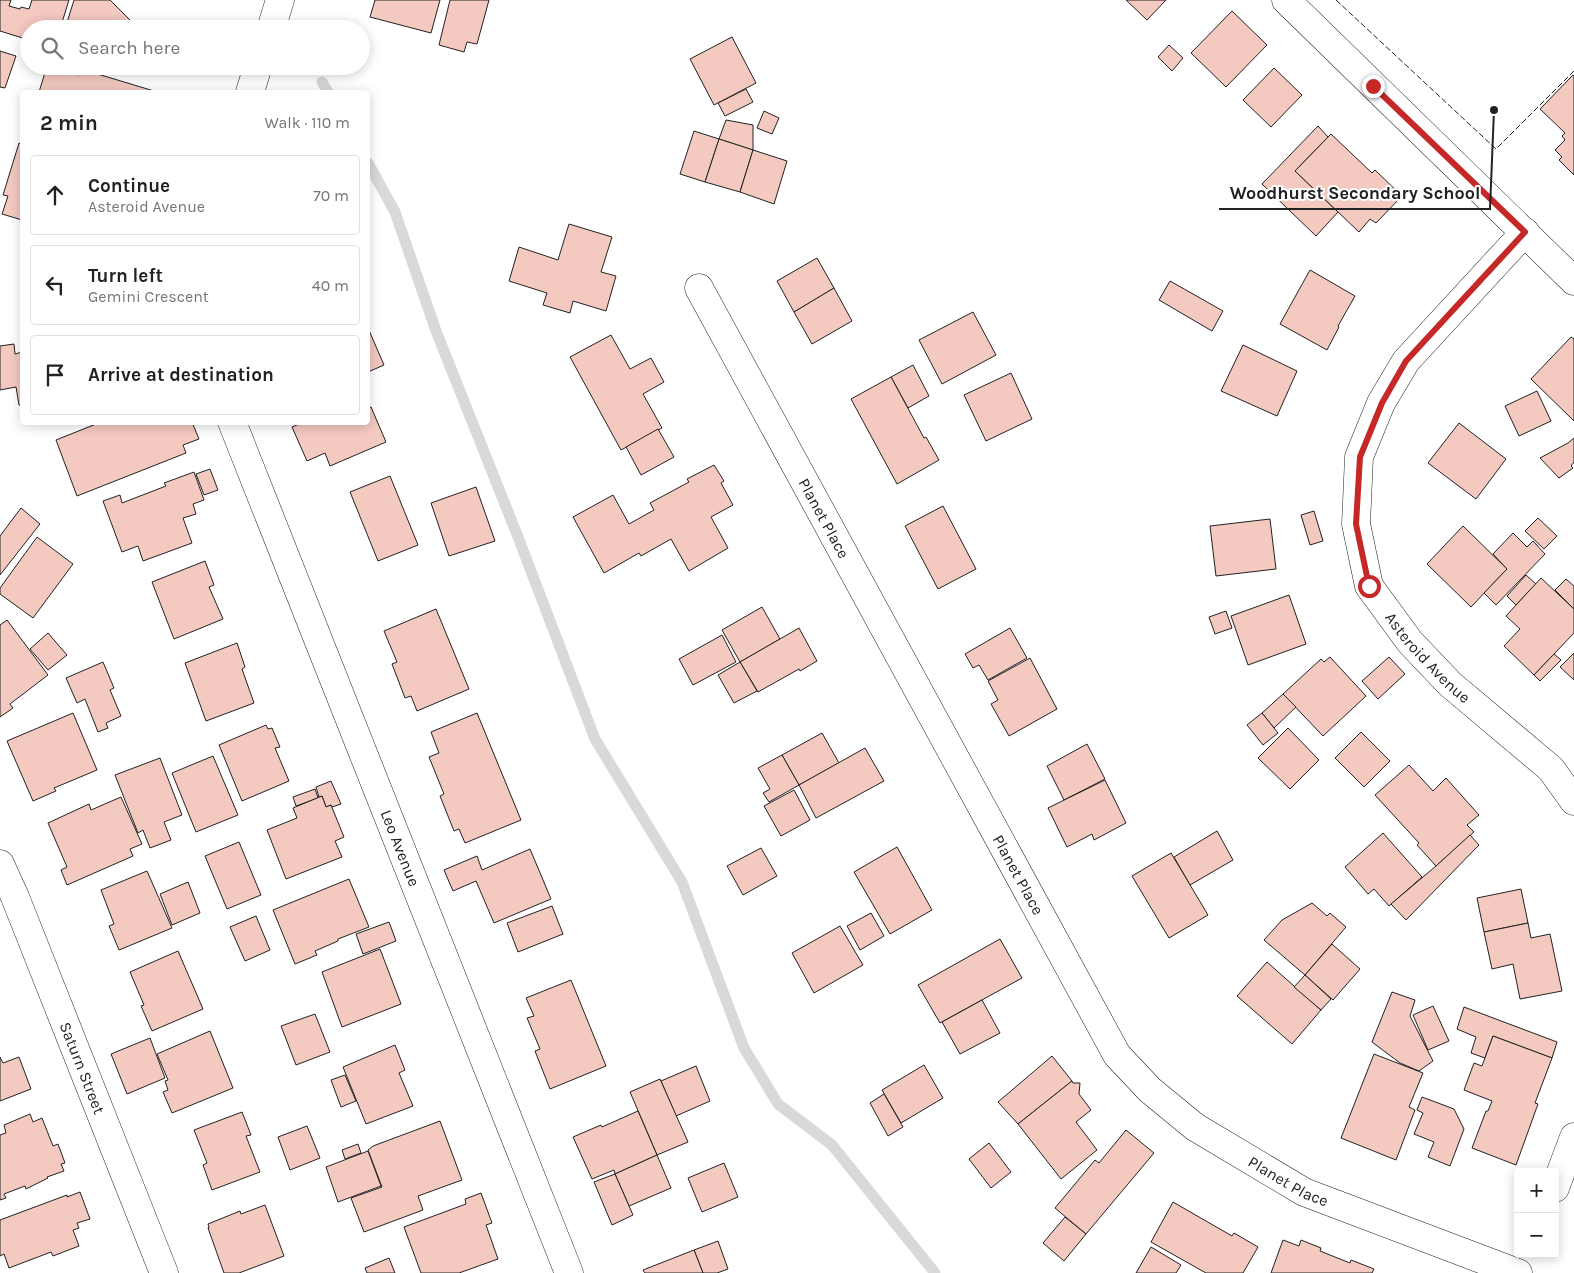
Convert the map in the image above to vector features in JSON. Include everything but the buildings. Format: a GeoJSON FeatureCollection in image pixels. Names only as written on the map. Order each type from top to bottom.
{"type":"FeatureCollection","features":[{"type":"Feature","properties":{"kind":"street"},"geometry":{"type":"LineString","coordinates":[[273,20],[280,0]]}},
{"type":"Feature","properties":{"kind":"street"},"geometry":{"type":"LineString","coordinates":[[1286,0],[1574,281]]}},
{"type":"Feature","properties":{"kind":"street"},"geometry":{"type":"LineString","coordinates":[[251,90],[255,75]]}},
{"type":"Feature","properties":{"kind":"street","name":"Asteroid Avenue"},"geometry":{"type":"LineString","coordinates":[[1525,232],[1406,361],[1401,369],[1382,403],[1360,457],[1356,524],[1369,586],[1410,642],[1450,684],[1550,770],[1574,801]]}},
{"type":"Feature","properties":{"kind":"street","name":"Planet Place"},"geometry":{"type":"LineString","coordinates":[[699,288],[1116,1055],[1150,1090],[1195,1127],[1304,1192],[1518,1273]]}},
{"type":"Feature","properties":{"kind":"street","name":"Leo Avenue"},"geometry":{"type":"LineString","coordinates":[[233,425],[569,1273]]}},
{"type":"Feature","properties":{"kind":"street","name":"Saturn Street"},"geometry":{"type":"LineString","coordinates":[[0,864],[15,897],[164,1273]]}},
{"type":"Feature","properties":{"kind":"street"},"geometry":{"type":"LineString","coordinates":[[1559,1177],[1574,1137]]}},
{"type":"Feature","properties":{"kind":"street"},"geometry":{"type":"LineString","coordinates":[[1524,1273],[1530,1258]]}},
{"type":"Feature","properties":{"kind":"waterway"},"geometry":{"type":"LineString","coordinates":[[322,82],[327,90]]}},
{"type":"Feature","properties":{"kind":"waterway"},"geometry":{"type":"LineString","coordinates":[[370,167],[395,212],[436,331],[518,537],[595,739],[682,882],[744,1048],[778,1104],[832,1145],[935,1273]]}},
{"type":"Feature","properties":{"kind":"fence"},"geometry":{"type":"LineString","coordinates":[[1336,0],[1496,149],[1574,71]]}},
{"type":"Feature","properties":{"kind":"place","name":"Woodhurst Secondary School"},"geometry":{"type":"Point","coordinates":[1494,110]}},
{"type":"Feature","properties":{"kind":"route"},"geometry":{"type":"LineString","coordinates":[[1369,586],[1356,524],[1360,457],[1382,403],[1406,361],[1525,232],[1373,86]]}}]}
